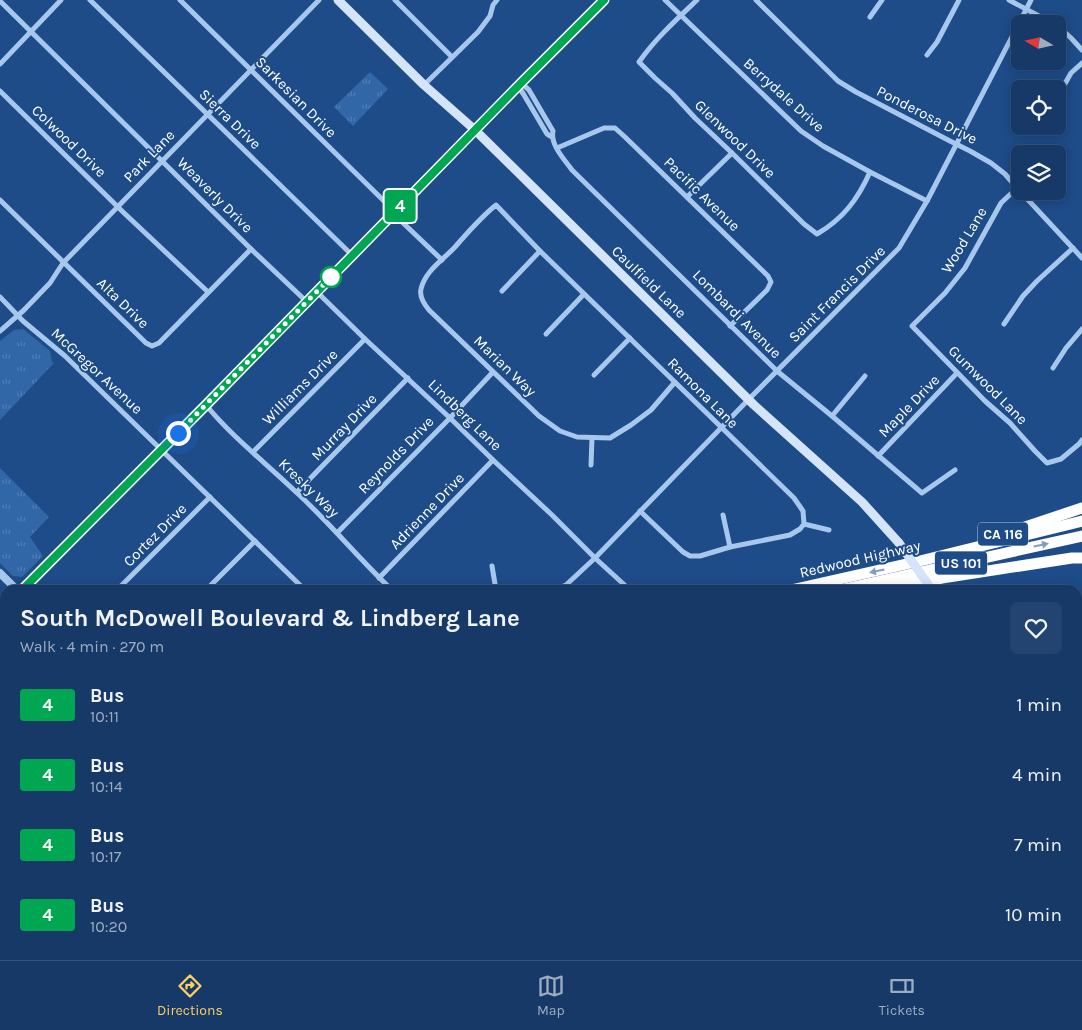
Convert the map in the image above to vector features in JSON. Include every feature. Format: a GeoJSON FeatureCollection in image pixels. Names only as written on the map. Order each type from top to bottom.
{"type":"FeatureCollection","features":[{"type":"Feature","properties":{"kind":"highway","name":"CA 116"},"geometry":{"type":"LineString","coordinates":[[924,560],[1082,508]]}},
{"type":"Feature","properties":{"kind":"highway","name":"Redwood Highway"},"geometry":{"type":"LineString","coordinates":[[813,585],[1082,521]]}},
{"type":"Feature","properties":{"kind":"highway","name":"Redwood Highway"},"geometry":{"type":"LineString","coordinates":[[862,585],[1082,536]]}},
{"type":"Feature","properties":{"kind":"highway","name":"CA 116"},"geometry":{"type":"LineString","coordinates":[[909,585],[969,574],[1082,558]]}},
{"type":"Feature","properties":{"kind":"main road","name":"Caulfield Lane"},"geometry":{"type":"LineString","coordinates":[[338,0],[424,85],[475,130],[748,399],[862,502],[899,542],[929,585]]}},
{"type":"Feature","properties":{"kind":"main road"},"geometry":{"type":"LineString","coordinates":[[27,585],[317,292],[519,84],[604,0]]}},
{"type":"Feature","properties":{"kind":"street"},"geometry":{"type":"LineString","coordinates":[[0,64],[61,0]]}},
{"type":"Feature","properties":{"kind":"street","name":"Sierra Drive"},"geometry":{"type":"LineString","coordinates":[[90,0],[352,255]]}},
{"type":"Feature","properties":{"kind":"street","name":"Sarkesian Drive"},"geometry":{"type":"LineString","coordinates":[[180,0],[394,213]]}},
{"type":"Feature","properties":{"kind":"street","name":"Park Lane"},"geometry":{"type":"LineString","coordinates":[[0,331],[18,316],[50,283],[64,263],[319,0]]}},
{"type":"Feature","properties":{"kind":"street"},"geometry":{"type":"LineString","coordinates":[[395,0],[452,57]]}},
{"type":"Feature","properties":{"kind":"street"},"geometry":{"type":"LineString","coordinates":[[424,85],[478,32],[490,16],[491,3],[497,0]]}},
{"type":"Feature","properties":{"kind":"street","name":"Berrydale Drive"},"geometry":{"type":"LineString","coordinates":[[665,0],[801,131],[823,146],[927,201]]}},
{"type":"Feature","properties":{"kind":"street","name":"Glenwood Drive"},"geometry":{"type":"LineString","coordinates":[[697,0],[639,62],[695,118],[804,224],[817,234],[828,228],[846,212],[861,192],[870,172]]}},
{"type":"Feature","properties":{"kind":"street","name":"Ponderosa Drive"},"geometry":{"type":"LineString","coordinates":[[756,0],[838,81],[991,163],[1011,181]]}},
{"type":"Feature","properties":{"kind":"street"},"geometry":{"type":"LineString","coordinates":[[870,17],[882,0]]}},
{"type":"Feature","properties":{"kind":"street"},"geometry":{"type":"LineString","coordinates":[[927,55],[937,42],[959,0]]}},
{"type":"Feature","properties":{"kind":"street"},"geometry":{"type":"LineString","coordinates":[[1009,0],[1037,15]]}},
{"type":"Feature","properties":{"kind":"street","name":"Saint Francis Drive"},"geometry":{"type":"LineString","coordinates":[[595,558],[748,399],[899,248],[927,201],[1031,0]]}},
{"type":"Feature","properties":{"kind":"street","name":"Weaverly Drive"},"geometry":{"type":"LineString","coordinates":[[0,1],[307,302]]}},
{"type":"Feature","properties":{"kind":"street"},"geometry":{"type":"LineString","coordinates":[[1066,33],[1082,50]]}},
{"type":"Feature","properties":{"kind":"street"},"geometry":{"type":"LineString","coordinates":[[1066,81],[1071,72],[1082,62]]}},
{"type":"Feature","properties":{"kind":"street","name":"Lombardi Avenue"},"geometry":{"type":"LineString","coordinates":[[519,84],[529,90],[553,131],[552,137],[556,148],[572,170],[777,371],[922,493],[955,470]]}},
{"type":"Feature","properties":{"kind":"street","name":"Colwood Drive"},"geometry":{"type":"LineString","coordinates":[[0,91],[208,292]]}},
{"type":"Feature","properties":{"kind":"street","name":"Pacific Avenue"},"geometry":{"type":"LineString","coordinates":[[556,148],[604,128],[615,128],[768,276],[771,282],[767,290],[730,326]]}},
{"type":"Feature","properties":{"kind":"street"},"geometry":{"type":"LineString","coordinates":[[688,197],[732,153]]}},
{"type":"Feature","properties":{"kind":"street","name":"Wood Lane"},"geometry":{"type":"LineString","coordinates":[[912,326],[945,293],[965,268],[1001,203],[1011,194]]}},
{"type":"Feature","properties":{"kind":"street","name":"Alta Drive"},"geometry":{"type":"LineString","coordinates":[[0,200],[146,343],[152,346],[159,342],[251,249]]}},
{"type":"Feature","properties":{"kind":"street","name":"Ponderosa Drive"},"geometry":{"type":"LineString","coordinates":[[1028,200],[1082,258]]}},
{"type":"Feature","properties":{"kind":"street","name":"Ramona Lane"},"geometry":{"type":"LineString","coordinates":[[442,260],[471,228],[496,205],[540,251],[794,498],[803,511],[804,524]]}},
{"type":"Feature","properties":{"kind":"street"},"geometry":{"type":"LineString","coordinates":[[394,213],[442,260]]}},
{"type":"Feature","properties":{"kind":"street"},"geometry":{"type":"LineString","coordinates":[[1004,324],[1023,296],[1073,248]]}},
{"type":"Feature","properties":{"kind":"street"},"geometry":{"type":"LineString","coordinates":[[502,291],[540,251]]}},
{"type":"Feature","properties":{"kind":"street","name":"Marian Way"},"geometry":{"type":"LineString","coordinates":[[442,260],[432,269],[423,282],[420,291],[422,302],[539,416],[560,431],[577,437],[610,438],[651,410],[675,382]]}},
{"type":"Feature","properties":{"kind":"street","name":"Lindberg Lane"},"geometry":{"type":"LineString","coordinates":[[317,292],[625,585]]}},
{"type":"Feature","properties":{"kind":"street"},"geometry":{"type":"LineString","coordinates":[[546,334],[584,294]]}},
{"type":"Feature","properties":{"kind":"street","name":"McGregor Avenue"},"geometry":{"type":"LineString","coordinates":[[0,297],[18,316],[64,356],[300,585]]}},
{"type":"Feature","properties":{"kind":"street","name":"Gumwood Lane"},"geometry":{"type":"LineString","coordinates":[[912,326],[985,401],[1010,423],[1047,463],[1061,459],[1082,440]]}},
{"type":"Feature","properties":{"kind":"street"},"geometry":{"type":"LineString","coordinates":[[1053,368],[1066,348],[1082,329]]}},
{"type":"Feature","properties":{"kind":"street"},"geometry":{"type":"LineString","coordinates":[[594,375],[630,338]]}},
{"type":"Feature","properties":{"kind":"street","name":"Williams Drive"},"geometry":{"type":"LineString","coordinates":[[253,452],[365,339]]}},
{"type":"Feature","properties":{"kind":"street","name":"Reynolds Drive"},"geometry":{"type":"LineString","coordinates":[[337,533],[450,418],[492,372]]}},
{"type":"Feature","properties":{"kind":"street","name":"Maple Drive"},"geometry":{"type":"LineString","coordinates":[[878,456],[957,373]]}},
{"type":"Feature","properties":{"kind":"street"},"geometry":{"type":"LineString","coordinates":[[832,416],[865,376]]}},
{"type":"Feature","properties":{"kind":"street","name":"Murray Drive"},"geometry":{"type":"LineString","coordinates":[[297,492],[408,378]]}},
{"type":"Feature","properties":{"kind":"street","name":"Kresky Way"},"geometry":{"type":"LineString","coordinates":[[206,405],[211,412],[297,492],[387,585]]}},
{"type":"Feature","properties":{"kind":"street"},"geometry":{"type":"LineString","coordinates":[[591,465],[592,438]]}},
{"type":"Feature","properties":{"kind":"street","name":"Adrienne Drive"},"geometry":{"type":"LineString","coordinates":[[379,578],[493,460]]}},
{"type":"Feature","properties":{"kind":"street","name":"Cortez Drive"},"geometry":{"type":"LineString","coordinates":[[122,585],[210,497]]}},
{"type":"Feature","properties":{"kind":"street"},"geometry":{"type":"LineString","coordinates":[[640,511],[683,552],[690,556],[700,556],[730,547],[790,535],[804,524],[829,530]]}},
{"type":"Feature","properties":{"kind":"street"},"geometry":{"type":"LineString","coordinates":[[723,515],[730,547]]}},
{"type":"Feature","properties":{"kind":"street"},"geometry":{"type":"LineString","coordinates":[[211,585],[255,541]]}},
{"type":"Feature","properties":{"kind":"street"},"geometry":{"type":"LineString","coordinates":[[566,585],[595,558]]}},
{"type":"Feature","properties":{"kind":"street"},"geometry":{"type":"LineString","coordinates":[[492,566],[495,585]]}},
{"type":"Feature","properties":{"kind":"street"},"geometry":{"type":"LineString","coordinates":[[0,573],[12,585]]}},
{"type":"Feature","properties":{"kind":"green space"},"geometry":{"type":"Polygon","coordinates":[[[370,72],[388,89],[353,126],[334,107],[370,72]]]}},
{"type":"Feature","properties":{"kind":"green space"},"geometry":{"type":"Polygon","coordinates":[[[23,329],[50,351],[52,362],[54,363],[0,420],[0,341],[14,330],[23,329]]]}},
{"type":"Feature","properties":{"kind":"green space"},"geometry":{"type":"Polygon","coordinates":[[[0,468],[49,517],[30,537],[43,556],[22,577],[13,576],[0,563],[0,468]]]}},
{"type":"Feature","properties":{"kind":"bus line","name":"4"},"geometry":{"type":"LineString","coordinates":[[27,585],[604,0]]}},
{"type":"Feature","properties":{"kind":"route"},"geometry":{"type":"LineString","coordinates":[[178,433],[331,277]]}}]}
